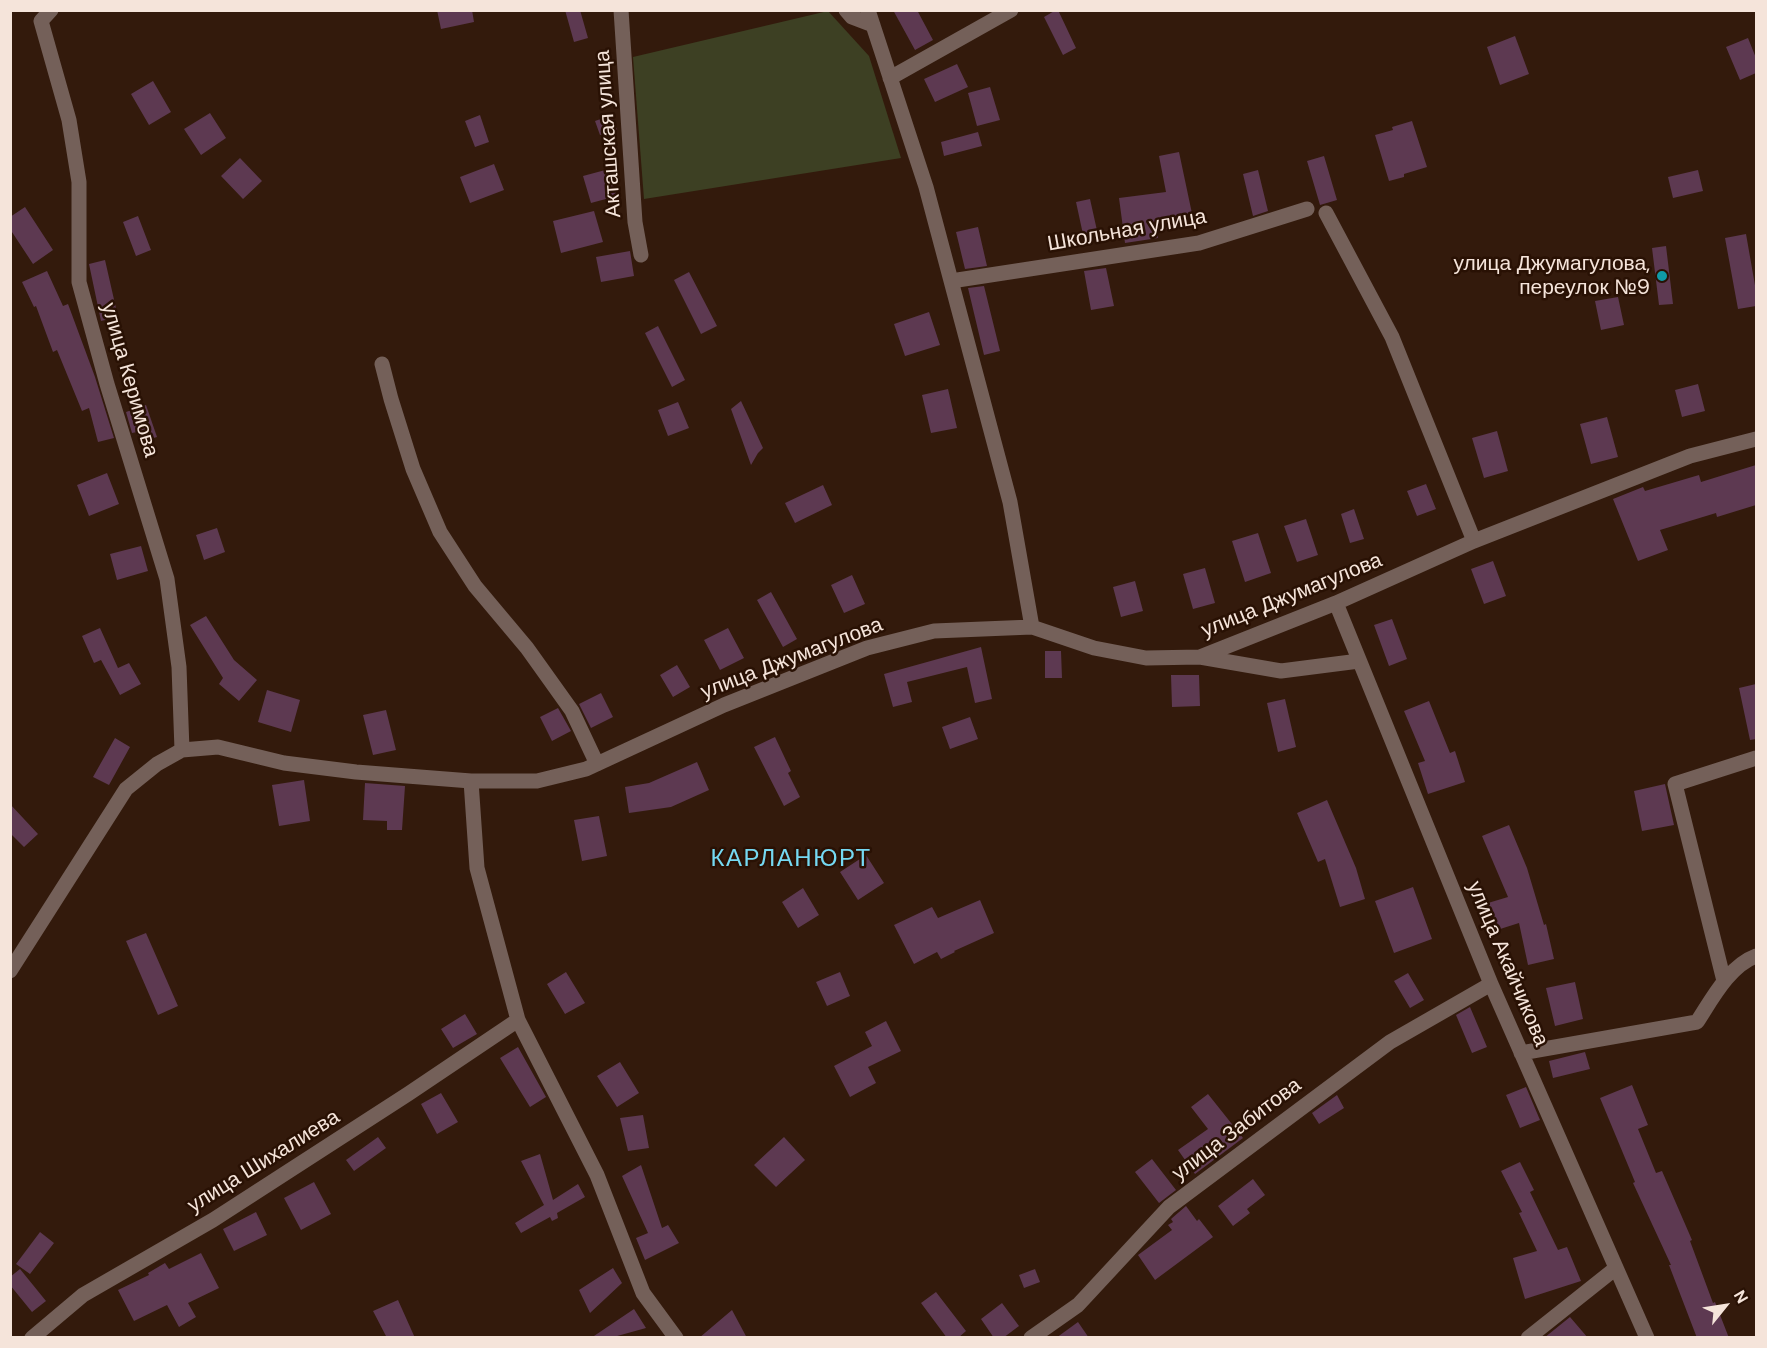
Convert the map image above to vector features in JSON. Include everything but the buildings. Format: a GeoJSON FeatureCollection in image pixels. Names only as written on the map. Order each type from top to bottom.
{"type":"FeatureCollection","features":[{"type":"Feature","properties":{"kind":"street","name":"Акташская улица"},"geometry":{"type":"LineString","coordinates":[[621,10],[635,222],[641,255]]}},
{"type":"Feature","properties":{"kind":"street"},"geometry":{"type":"LineString","coordinates":[[846,10],[852,17],[870,18],[926,188],[1010,502],[1032,627]]}},
{"type":"Feature","properties":{"kind":"street"},"geometry":{"type":"LineString","coordinates":[[890,78],[1011,10]]}},
{"type":"Feature","properties":{"kind":"street","name":"улица Керимова"},"geometry":{"type":"LineString","coordinates":[[46,16],[69,120],[79,182],[79,282],[107,384],[167,579],[179,667],[182,750]]}},
{"type":"Feature","properties":{"kind":"street","name":"Школьная улица"},"geometry":{"type":"LineString","coordinates":[[951,280],[1199,243],[1307,209]]}},
{"type":"Feature","properties":{"kind":"street"},"geometry":{"type":"LineString","coordinates":[[1326,213],[1392,337],[1474,541]]}},
{"type":"Feature","properties":{"kind":"street"},"geometry":{"type":"LineString","coordinates":[[382,364],[390,399],[413,469],[440,532],[475,586],[527,648],[572,711],[597,764]]}},
{"type":"Feature","properties":{"kind":"street","name":"улица Джумагулова"},"geometry":{"type":"LineString","coordinates":[[10,971],[126,789],[157,764],[182,750],[219,747],[296,764],[356,772],[471,781],[537,781],[586,769],[724,705],[867,648],[934,631],[1032,627],[1094,648],[1146,658],[1200,657],[1336,603],[1474,541],[1690,456],[1756,440]]}},
{"type":"Feature","properties":{"kind":"street","name":"улица Акайчикова"},"geometry":{"type":"LineString","coordinates":[[1336,603],[1491,984],[1647,1338]]}},
{"type":"Feature","properties":{"kind":"street"},"geometry":{"type":"LineString","coordinates":[[1200,657],[1281,671],[1359,661]]}},
{"type":"Feature","properties":{"kind":"street"},"geometry":{"type":"LineString","coordinates":[[1724,981],[1675,784],[1756,758]]}},
{"type":"Feature","properties":{"kind":"street"},"geometry":{"type":"LineString","coordinates":[[471,781],[477,868],[518,1020],[597,1175],[643,1293],[676,1338]]}},
{"type":"Feature","properties":{"kind":"street"},"geometry":{"type":"LineString","coordinates":[[1521,1053],[1696,1022],[1724,981],[1746,960],[1756,956]]}},
{"type":"Feature","properties":{"kind":"street","name":"улица Забитова"},"geometry":{"type":"LineString","coordinates":[[1031,1338],[1078,1305],[1169,1207],[1390,1042],[1491,984]]}},
{"type":"Feature","properties":{"kind":"street","name":"улица Шихалиева"},"geometry":{"type":"LineString","coordinates":[[32,1338],[84,1295],[213,1220],[518,1020]]}},
{"type":"Feature","properties":{"kind":"street"},"geometry":{"type":"LineString","coordinates":[[1528,1338],[1616,1268]]}},
{"type":"Feature","properties":{"kind":"green space"},"geometry":{"type":"Polygon","coordinates":[[[828,11],[869,56],[901,158],[644,199],[633,57],[828,11]]]}},
{"type":"Feature","properties":{"kind":"place","name":"улица Джумагулова, переулок №9"},"geometry":{"type":"Point","coordinates":[1662,276]}},
{"type":"Feature","properties":{"kind":"district","name":"КАРЛАНЮРТ"},"geometry":{"type":"Point","coordinates":[791,860]}}]}
